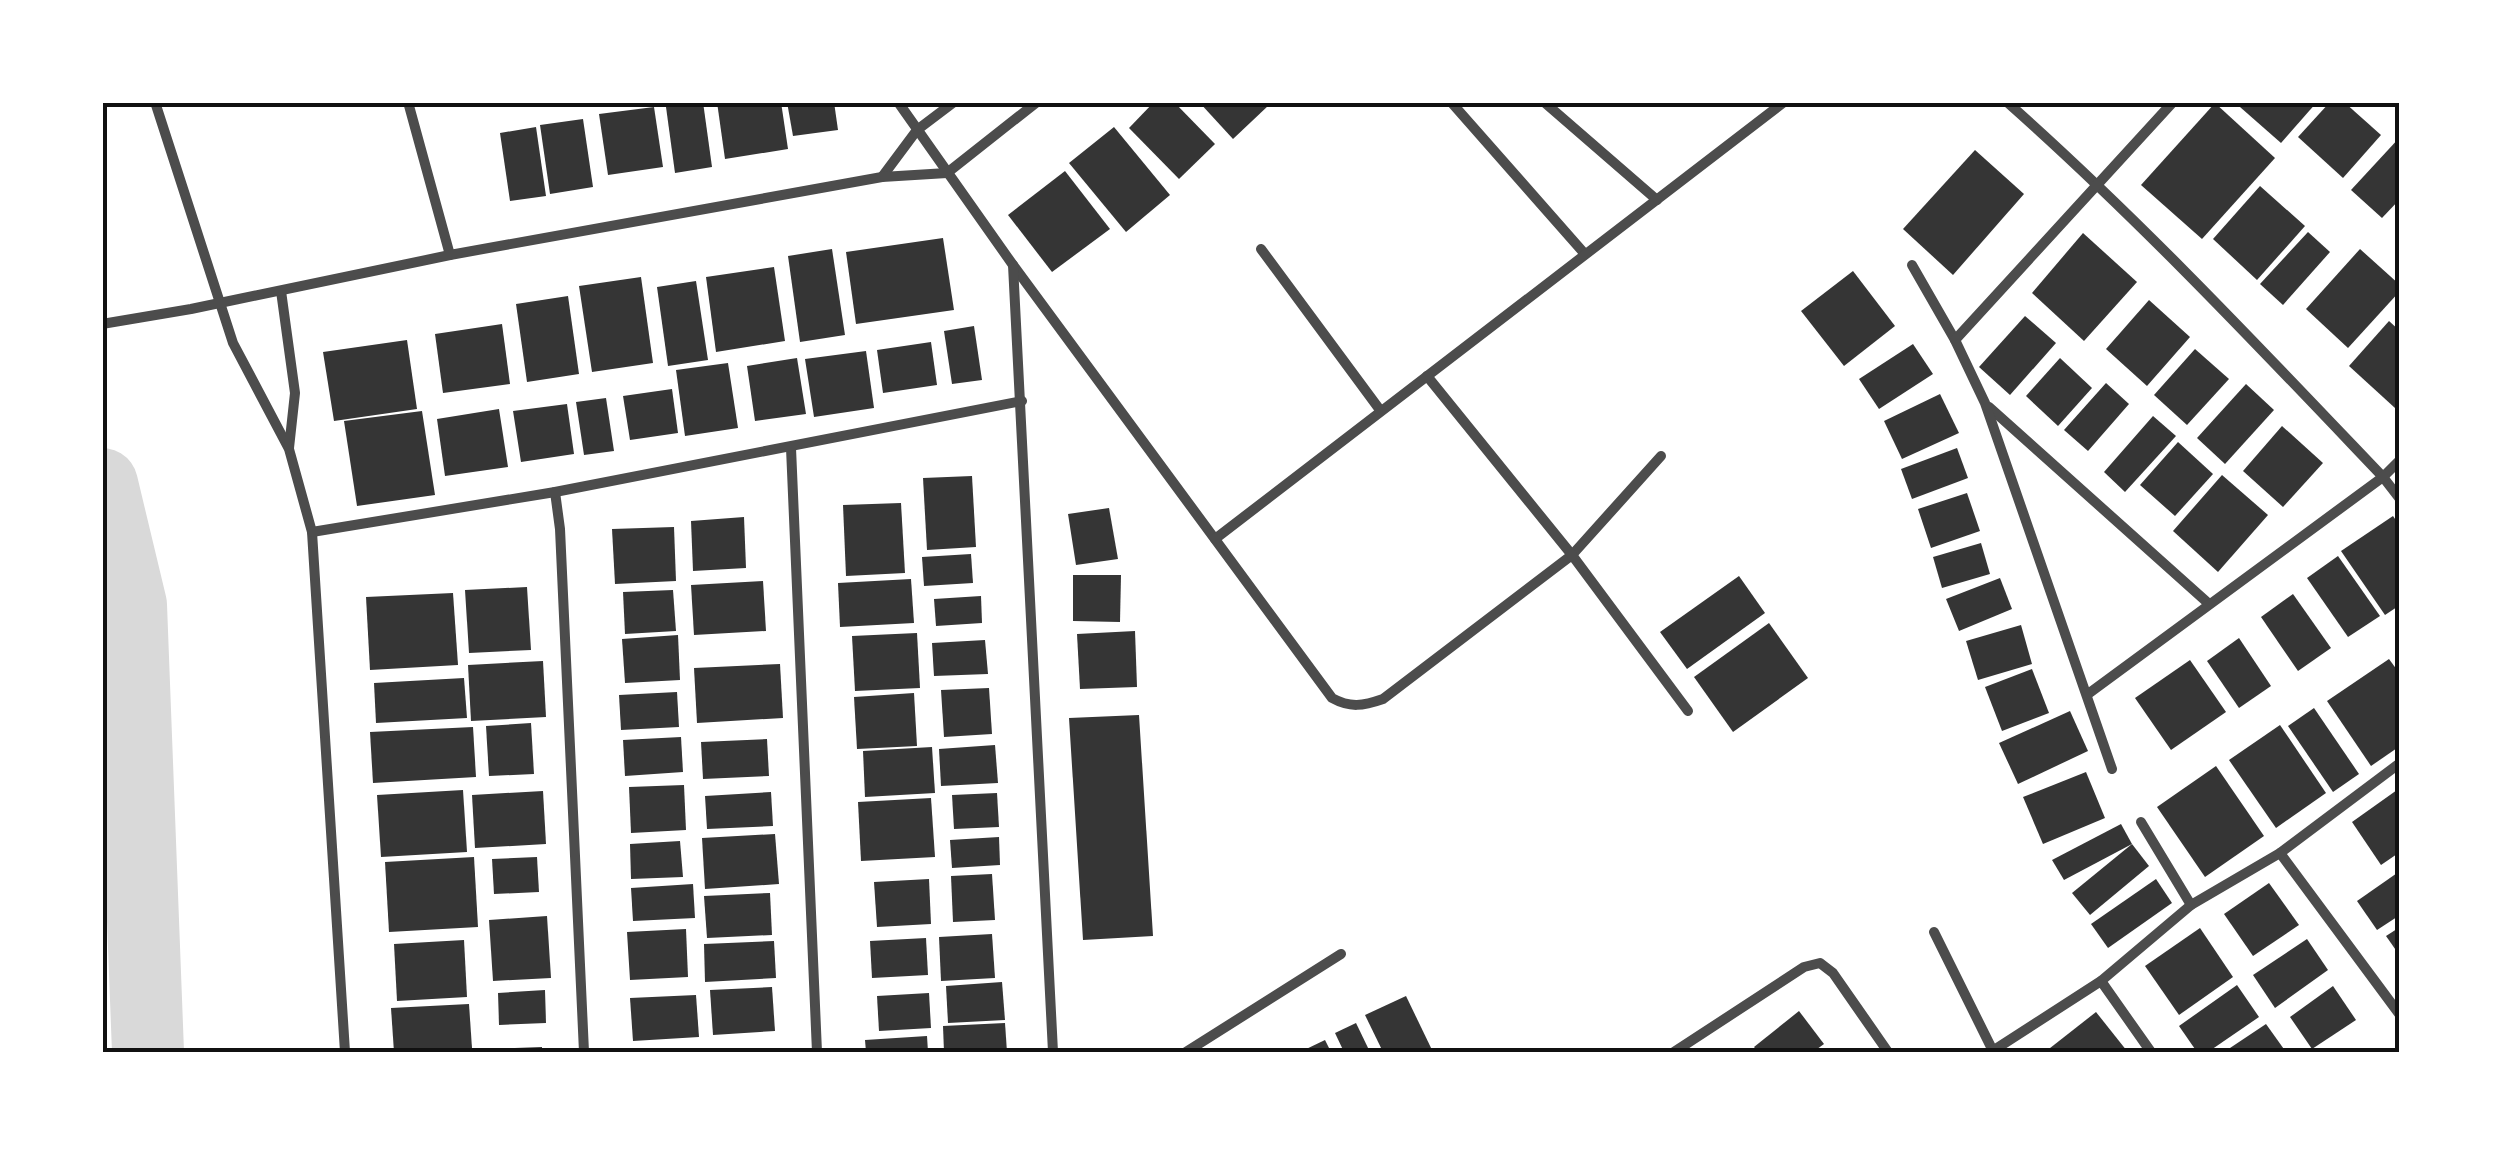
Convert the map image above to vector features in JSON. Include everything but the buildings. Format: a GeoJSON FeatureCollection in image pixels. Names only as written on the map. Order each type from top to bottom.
{"type":"FeatureCollection","features":[{"type":"Feature","properties":{"kind":"street"},"geometry":{"type":"LineString","coordinates":[[154,102],[233,343],[289,449],[312,532],[345,1052]]}},
{"type":"Feature","properties":{"kind":"street"},"geometry":{"type":"LineString","coordinates":[[408,102],[450,255]]}},
{"type":"Feature","properties":{"kind":"street"},"geometry":{"type":"LineString","coordinates":[[898,102],[1332,698],[1345,705],[1383,699],[1572,555],[1661,456]]}},
{"type":"Feature","properties":{"kind":"street"},"geometry":{"type":"LineString","coordinates":[[882,177],[918,130],[954,102]]}},
{"type":"Feature","properties":{"kind":"street"},"geometry":{"type":"LineString","coordinates":[[102,324],[450,255],[882,177],[947,173],[1036,102]]}},
{"type":"Feature","properties":{"kind":"street"},"geometry":{"type":"LineString","coordinates":[[1451,102],[1584,253]]}},
{"type":"Feature","properties":{"kind":"street"},"geometry":{"type":"LineString","coordinates":[[1544,102],[1656,200]]}},
{"type":"Feature","properties":{"kind":"street"},"geometry":{"type":"LineString","coordinates":[[1215,539],[1784,102]]}},
{"type":"Feature","properties":{"kind":"street"},"geometry":{"type":"LineString","coordinates":[[2006,102],[2168,251],[2400,499]]}},
{"type":"Feature","properties":{"kind":"street"},"geometry":{"type":"LineString","coordinates":[[1955,340],[2173,102]]}},
{"type":"Feature","properties":{"kind":"street"},"geometry":{"type":"LineString","coordinates":[[1260,249],[1380,410]]}},
{"type":"Feature","properties":{"kind":"street"},"geometry":{"type":"LineString","coordinates":[[1013,265],[1053,1052]]}},
{"type":"Feature","properties":{"kind":"street"},"geometry":{"type":"LineString","coordinates":[[1912,265],[1955,340],[1984,404],[2112,769]]}},
{"type":"Feature","properties":{"kind":"street"},"geometry":{"type":"LineString","coordinates":[[281,291],[295,393],[289,449]]}},
{"type":"Feature","properties":{"kind":"street"},"geometry":{"type":"LineString","coordinates":[[1427,376],[1572,555],[1688,712]]}},
{"type":"Feature","properties":{"kind":"street"},"geometry":{"type":"LineString","coordinates":[[312,532],[555,492],[1022,401]]}},
{"type":"Feature","properties":{"kind":"street"},"geometry":{"type":"LineString","coordinates":[[1984,404],[2208,603]]}},
{"type":"Feature","properties":{"kind":"street"},"geometry":{"type":"LineString","coordinates":[[790,448],[817,1052]]}},
{"type":"Feature","properties":{"kind":"street"},"geometry":{"type":"LineString","coordinates":[[2088,694],[2383,477],[2400,460]]}},
{"type":"Feature","properties":{"kind":"street"},"geometry":{"type":"LineString","coordinates":[[555,492],[560,528],[584,1052]]}},
{"type":"Feature","properties":{"kind":"street"},"geometry":{"type":"LineString","coordinates":[[1934,932],[1992,1052],[2101,981],[2192,905],[2280,853],[2400,764]]}},
{"type":"Feature","properties":{"kind":"street"},"geometry":{"type":"LineString","coordinates":[[2141,822],[2192,905]]}},
{"type":"Feature","properties":{"kind":"street"},"geometry":{"type":"LineString","coordinates":[[2280,853],[2400,1015]]}},
{"type":"Feature","properties":{"kind":"street"},"geometry":{"type":"LineString","coordinates":[[1186,1052],[1341,954]]}},
{"type":"Feature","properties":{"kind":"street"},"geometry":{"type":"LineString","coordinates":[[1674,1052],[1804,967],[1820,963],[1834,973],[1888,1052]]}},
{"type":"Feature","properties":{"kind":"street"},"geometry":{"type":"LineString","coordinates":[[2101,981],[2151,1052]]}},
{"type":"Feature","properties":{"kind":"waterway"},"geometry":{"type":"LineString","coordinates":[[102,484],[131,605],[148,1052]]}}]}
